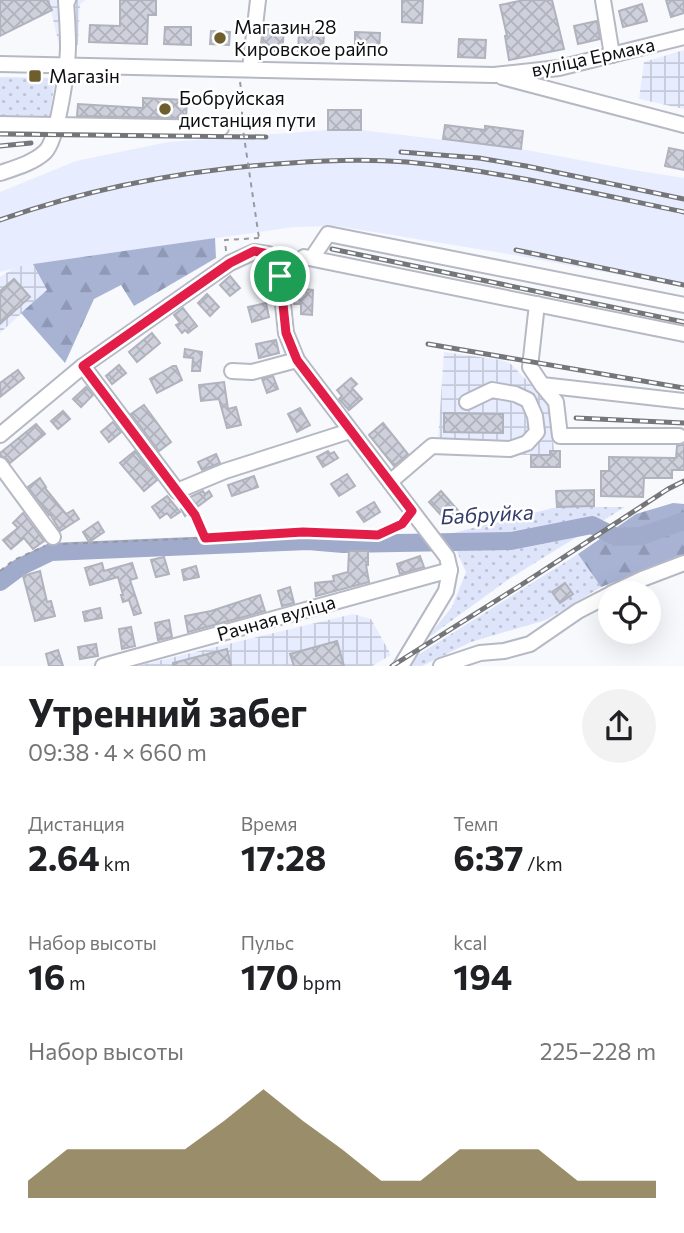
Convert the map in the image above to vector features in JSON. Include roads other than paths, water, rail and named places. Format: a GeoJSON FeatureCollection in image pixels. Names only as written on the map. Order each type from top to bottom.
{"type":"FeatureCollection","features":[{"type":"Feature","properties":{"kind":"street"},"geometry":{"type":"LineString","coordinates":[[0,173],[45,153],[51,145],[67,65],[68,0]]}},
{"type":"Feature","properties":{"kind":"street"},"geometry":{"type":"LineString","coordinates":[[250,69],[258,0]]}},
{"type":"Feature","properties":{"kind":"street"},"geometry":{"type":"LineString","coordinates":[[603,0],[612,55]]}},
{"type":"Feature","properties":{"kind":"street","name":"вуліца Ермака"},"geometry":{"type":"LineString","coordinates":[[0,64],[494,75],[559,68],[684,37]]}},
{"type":"Feature","properties":{"kind":"street"},"geometry":{"type":"LineString","coordinates":[[494,75],[684,125]]}},
{"type":"Feature","properties":{"kind":"street"},"geometry":{"type":"LineString","coordinates":[[0,124],[221,128]]}},
{"type":"Feature","properties":{"kind":"street"},"geometry":{"type":"LineString","coordinates":[[312,258],[328,234],[684,305]]}},
{"type":"Feature","properties":{"kind":"street"},"geometry":{"type":"LineString","coordinates":[[0,435],[83,366],[230,263],[254,251],[268,254],[276,264],[280,276],[286,333],[297,360],[429,533],[448,564],[446,591],[401,666]]}},
{"type":"Feature","properties":{"kind":"street"},"geometry":{"type":"LineString","coordinates":[[280,276],[304,257],[312,258],[684,334]]}},
{"type":"Feature","properties":{"kind":"street"},"geometry":{"type":"LineString","coordinates":[[537,304],[530,367],[556,402],[560,436],[679,436]]}},
{"type":"Feature","properties":{"kind":"street"},"geometry":{"type":"LineString","coordinates":[[232,371],[252,372],[297,360]]}},
{"type":"Feature","properties":{"kind":"street"},"geometry":{"type":"LineString","coordinates":[[83,366],[177,491],[225,471],[350,431]]}},
{"type":"Feature","properties":{"kind":"street"},"geometry":{"type":"LineString","coordinates":[[542,385],[684,401]]}},
{"type":"Feature","properties":{"kind":"street"},"geometry":{"type":"LineString","coordinates":[[390,482],[432,446],[510,449],[527,443],[537,432],[535,416],[528,400],[515,394],[492,390],[467,402]]}},
{"type":"Feature","properties":{"kind":"street"},"geometry":{"type":"LineString","coordinates":[[0,465],[53,537]]}},
{"type":"Feature","properties":{"kind":"street","name":"Рачная вуліца"},"geometry":{"type":"LineString","coordinates":[[103,666],[448,564]]}},
{"type":"Feature","properties":{"kind":"street"},"geometry":{"type":"LineString","coordinates":[[638,581],[684,564]]}},
{"type":"Feature","properties":{"kind":"street"},"geometry":{"type":"LineString","coordinates":[[442,666],[480,653],[504,651],[530,644],[598,601]]}},
{"type":"Feature","properties":{"kind":"waterway","name":"Бабруйка"},"geometry":{"type":"LineString","coordinates":[[0,582],[20,567],[51,552],[308,541],[343,544],[511,541],[592,525],[616,537],[641,536],[684,521]]}},
{"type":"Feature","properties":{"kind":"railway"},"geometry":{"type":"LineString","coordinates":[[0,134],[266,137]]}},
{"type":"Feature","properties":{"kind":"railway"},"geometry":{"type":"LineString","coordinates":[[0,146],[31,143]]}},
{"type":"Feature","properties":{"kind":"railway"},"geometry":{"type":"LineString","coordinates":[[401,152],[479,158],[684,199]]}},
{"type":"Feature","properties":{"kind":"railway"},"geometry":{"type":"LineString","coordinates":[[0,220],[71,198],[143,181],[254,166],[349,160],[407,162],[477,171],[684,212]]}},
{"type":"Feature","properties":{"kind":"railway"},"geometry":{"type":"LineString","coordinates":[[332,249],[684,322]]}},
{"type":"Feature","properties":{"kind":"railway"},"geometry":{"type":"LineString","coordinates":[[516,250],[684,285]]}},
{"type":"Feature","properties":{"kind":"railway"},"geometry":{"type":"LineString","coordinates":[[428,344],[684,388]]}},
{"type":"Feature","properties":{"kind":"railway"},"geometry":{"type":"LineString","coordinates":[[576,418],[684,423]]}},
{"type":"Feature","properties":{"kind":"railway"},"geometry":{"type":"LineString","coordinates":[[392,666],[684,481]]}},
{"type":"Feature","properties":{"kind":"place","name":"Магазин 28 Кировское райпо"},"geometry":{"type":"Point","coordinates":[220,38]}},
{"type":"Feature","properties":{"kind":"place","name":"Магазін"},"geometry":{"type":"Point","coordinates":[35,76]}},
{"type":"Feature","properties":{"kind":"place","name":"Бобруйская дистанция пути"},"geometry":{"type":"Point","coordinates":[165,109]}}]}
